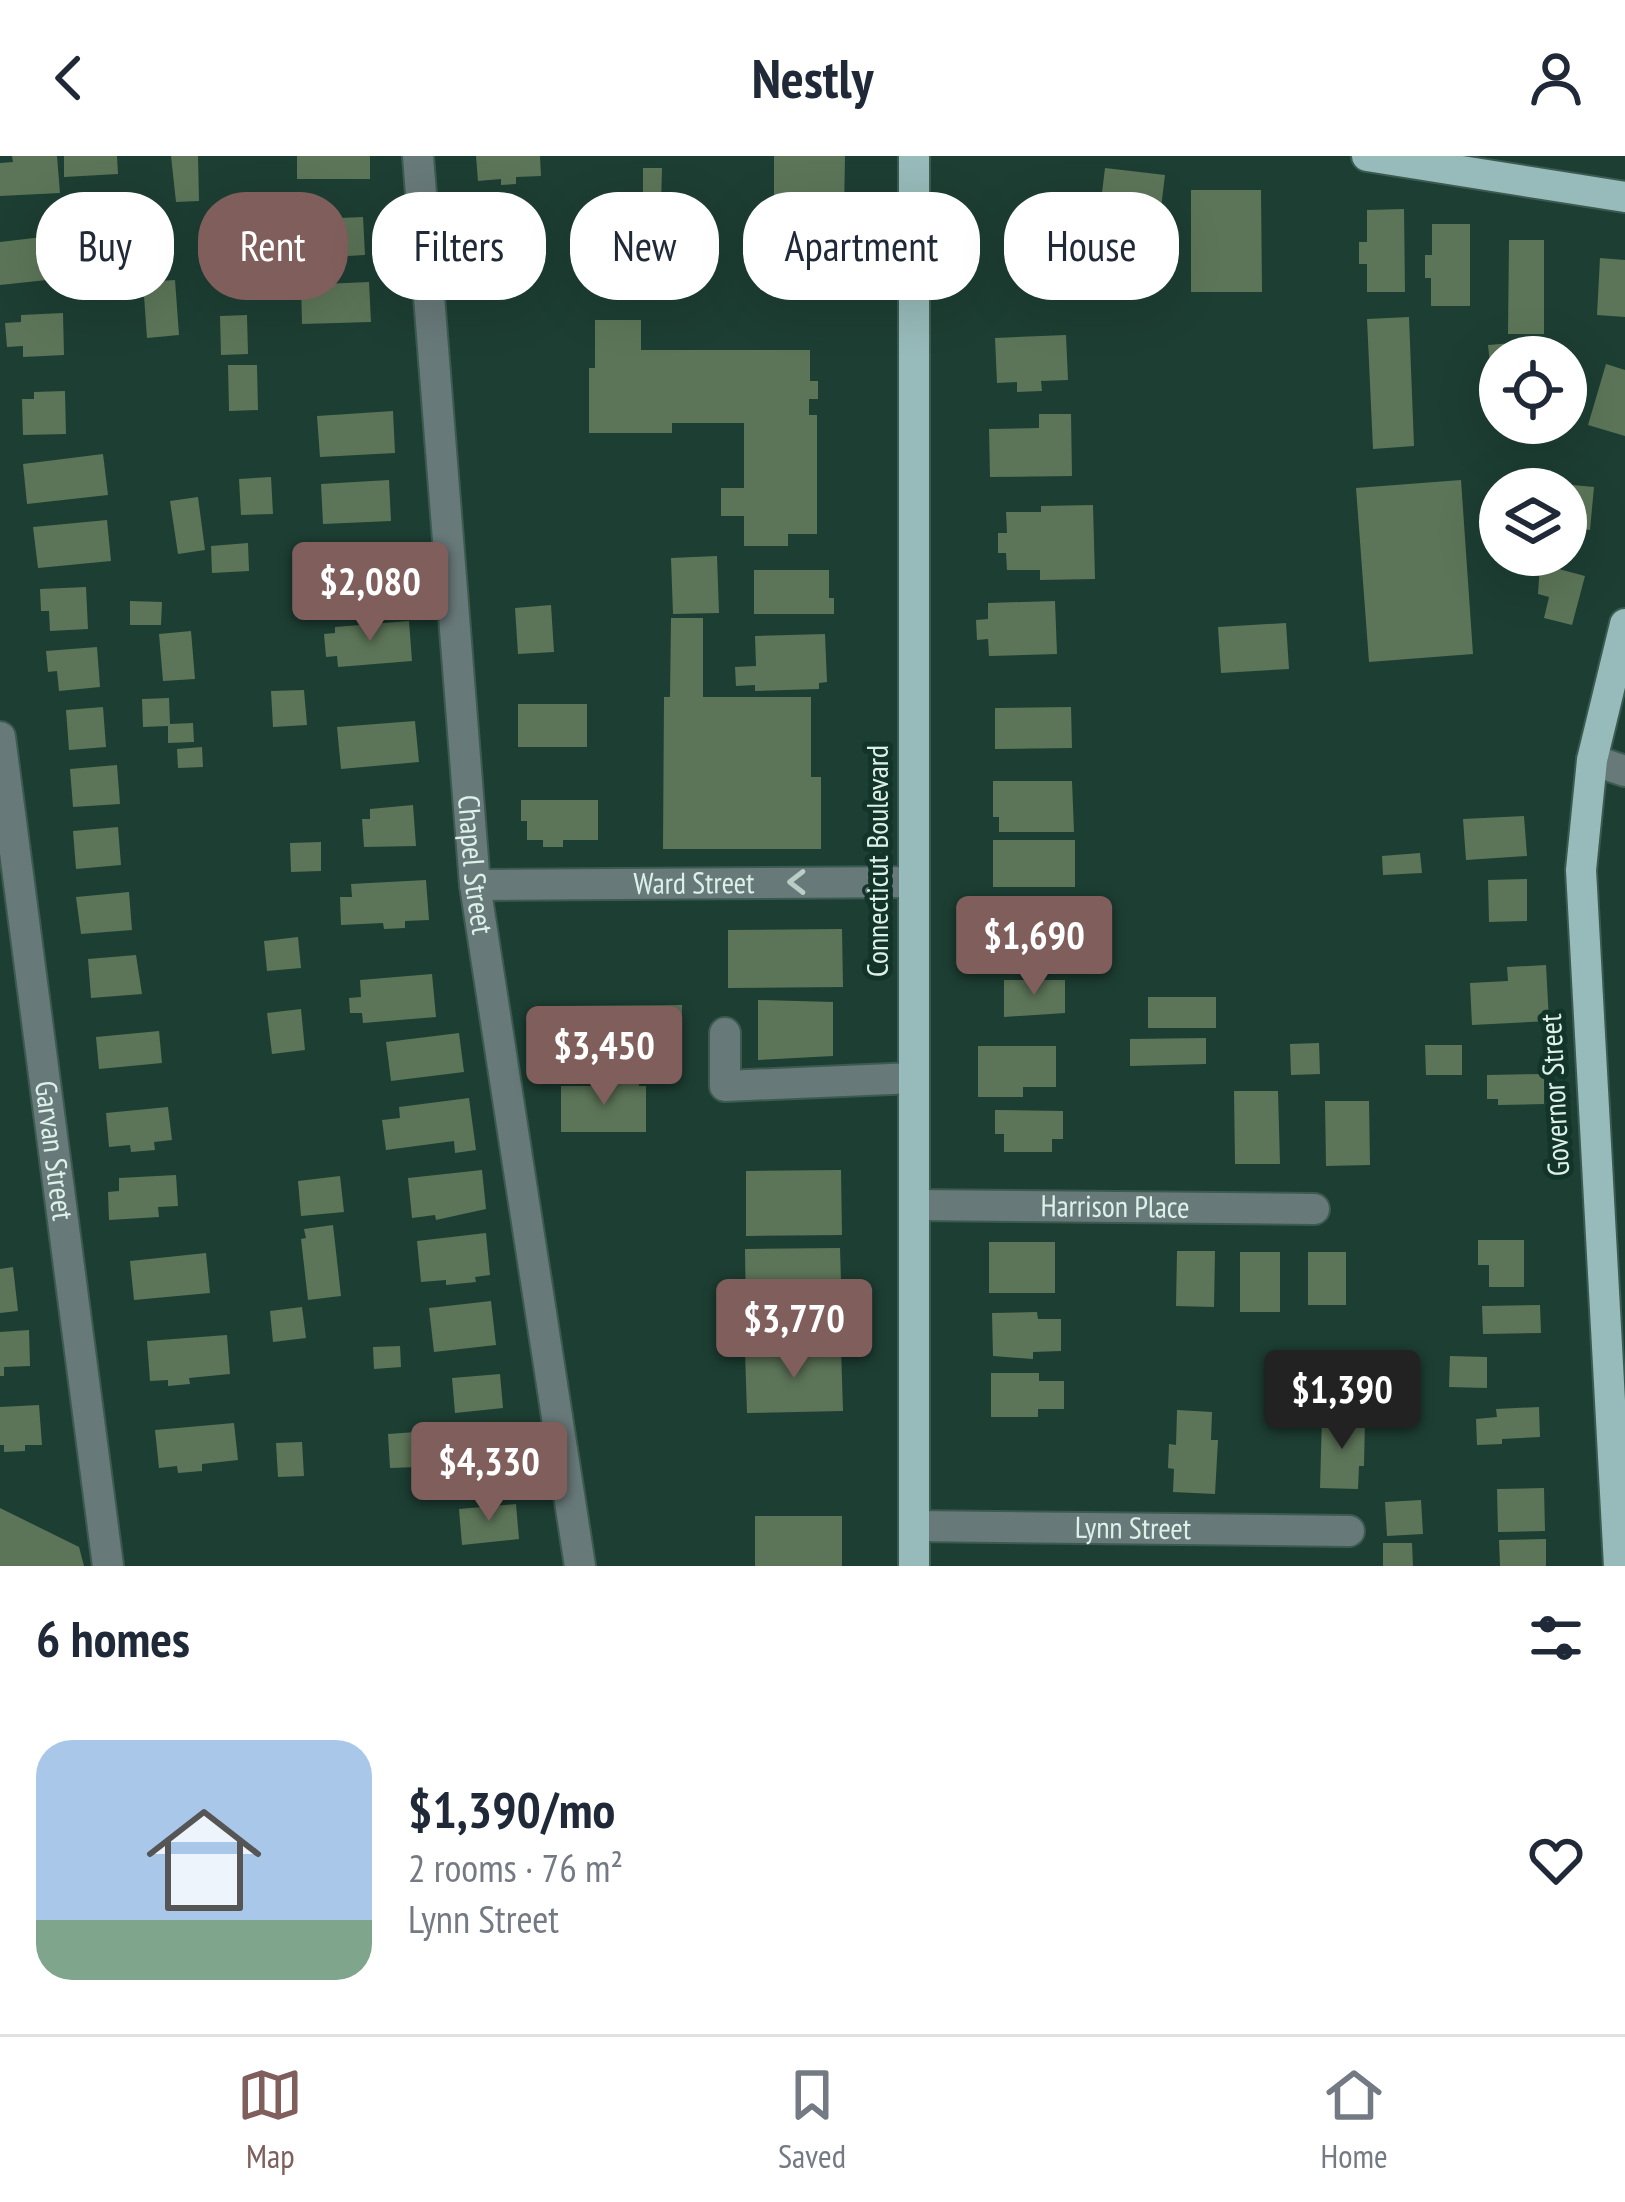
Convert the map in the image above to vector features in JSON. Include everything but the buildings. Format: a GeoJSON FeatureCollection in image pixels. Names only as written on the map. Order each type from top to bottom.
{"type":"FeatureCollection","features":[{"type":"Feature","properties":{"kind":"main road","name":"Connecticut Boulevard"},"geometry":{"type":"LineString","coordinates":[[914,156],[914,1566]]}},
{"type":"Feature","properties":{"kind":"main road"},"geometry":{"type":"LineString","coordinates":[[1367,156],[1625,197]]}},
{"type":"Feature","properties":{"kind":"main road","name":"Governor Street"},"geometry":{"type":"LineString","coordinates":[[1618,1566],[1620,1500],[1581,929],[1581,870],[1592,760],[1625,624]]}},
{"type":"Feature","properties":{"kind":"street","name":"Chapel Street"},"geometry":{"type":"LineString","coordinates":[[418,156],[475,885],[580,1566]]}},
{"type":"Feature","properties":{"kind":"street","name":"Garvan Street"},"geometry":{"type":"LineString","coordinates":[[0,737],[108,1566]]}},
{"type":"Feature","properties":{"kind":"street"},"geometry":{"type":"LineString","coordinates":[[1592,760],[1625,771]]}},
{"type":"Feature","properties":{"kind":"street","name":"Ward Street"},"geometry":{"type":"LineString","coordinates":[[475,885],[914,882]]}},
{"type":"Feature","properties":{"kind":"street"},"geometry":{"type":"LineString","coordinates":[[725,1033],[725,1086],[914,1078]]}},
{"type":"Feature","properties":{"kind":"street","name":"Harrison Place"},"geometry":{"type":"LineString","coordinates":[[914,1204],[1314,1209]]}},
{"type":"Feature","properties":{"kind":"street","name":"Lynn Street"},"geometry":{"type":"LineString","coordinates":[[914,1526],[1349,1532]]}}]}
